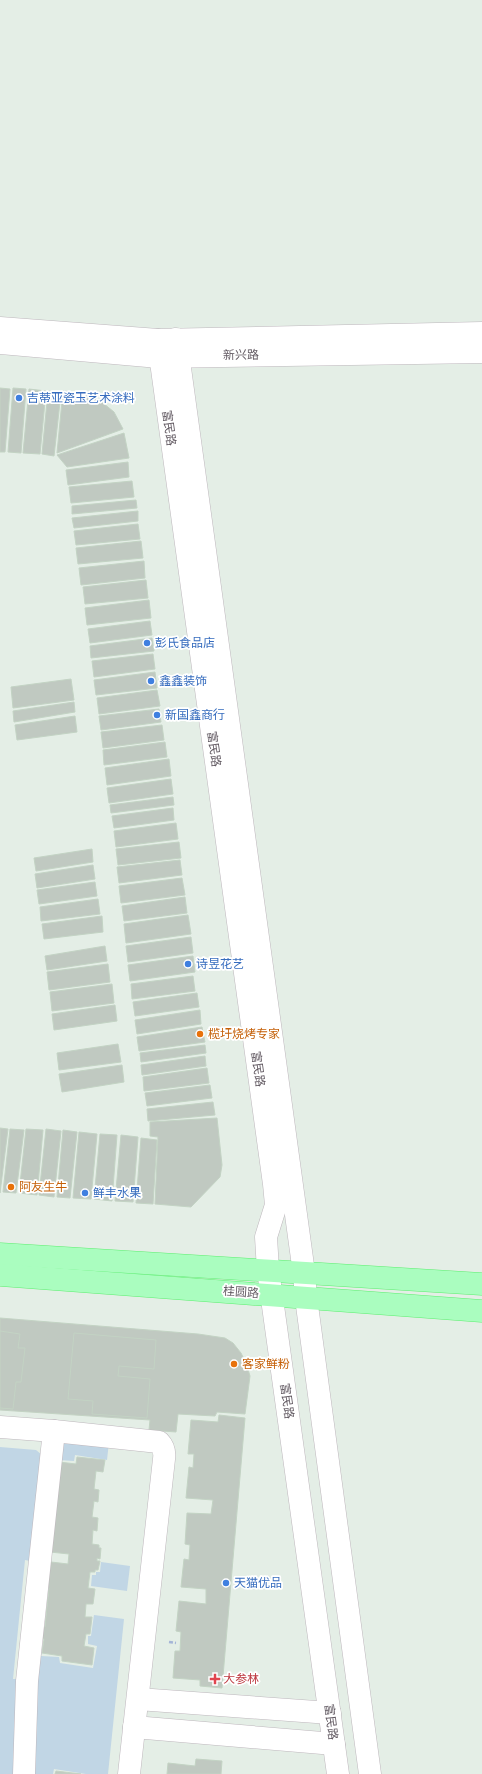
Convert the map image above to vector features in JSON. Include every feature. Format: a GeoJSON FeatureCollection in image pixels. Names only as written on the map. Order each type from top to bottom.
{"type":"FeatureCollection","features":[{"type":"Feature","properties":{"kind":"main road","name":"桂圆路"},"geometry":{"type":"LineString","coordinates":[[0,1254],[482,1284]]}},
{"type":"Feature","properties":{"kind":"main road","name":"桂圆路"},"geometry":{"type":"LineString","coordinates":[[0,1275],[482,1311]]}},
{"type":"Feature","properties":{"kind":"street","name":"新兴路"},"geometry":{"type":"LineString","coordinates":[[0,328],[168,348],[482,334]]}},
{"type":"Feature","properties":{"kind":"street","name":"新兴路"},"geometry":{"type":"LineString","coordinates":[[0,343],[168,348],[482,352]]}},
{"type":"Feature","properties":{"kind":"street","name":"富民路"},"geometry":{"type":"LineString","coordinates":[[168,348],[274,1184],[276,1205],[266,1237],[268,1270],[338,1774]]}},
{"type":"Feature","properties":{"kind":"street","name":"富民路"},"geometry":{"type":"LineString","coordinates":[[168,348],[304,1273],[306,1298],[370,1774]]}},
{"type":"Feature","properties":{"kind":"street"},"geometry":{"type":"LineString","coordinates":[[0,1427],[159,1442],[163,1446],[165,1453],[129,1774]]}},
{"type":"Feature","properties":{"kind":"street"},"geometry":{"type":"LineString","coordinates":[[24,1774],[27,1682],[54,1431]]}},
{"type":"Feature","properties":{"kind":"street"},"geometry":{"type":"LineString","coordinates":[[138,1699],[330,1713]]}},
{"type":"Feature","properties":{"kind":"street"},"geometry":{"type":"LineString","coordinates":[[134,1728],[334,1744]]}},
{"type":"Feature","properties":{"kind":"shaded area"},"geometry":{"type":"Polygon","coordinates":[[[109,1442],[107,1460],[75,1455],[74,1461],[58,1460],[58,1443],[109,1442]]]}},
{"type":"Feature","properties":{"kind":"shaded area"},"geometry":{"type":"Polygon","coordinates":[[[0,1447],[36,1450],[42,1455],[30,1561],[25,1560],[13,1679],[18,1679],[18,1774],[0,1774],[0,1447]]]}},
{"type":"Feature","properties":{"kind":"shaded area"},"geometry":{"type":"Polygon","coordinates":[[[101,1562],[130,1566],[127,1591],[91,1586],[92,1575],[96,1575],[96,1572],[100,1572],[101,1562]]]}},
{"type":"Feature","properties":{"kind":"shaded area"},"geometry":{"type":"Polygon","coordinates":[[[94,1615],[124,1619],[108,1774],[86,1774],[54,1769],[53,1774],[33,1774],[36,1679],[42,1641],[41,1656],[59,1657],[60,1663],[93,1668],[97,1646],[88,1644],[88,1636],[91,1636],[94,1615]]]}},
{"type":"Feature","properties":{"kind":"building"},"geometry":{"type":"Polygon","coordinates":[[[0,388],[10,389],[5,452],[0,452],[0,388]]]}},
{"type":"Feature","properties":{"kind":"building"},"geometry":{"type":"Polygon","coordinates":[[[13,388],[26,389],[21,453],[8,452],[13,388]]]}},
{"type":"Feature","properties":{"kind":"building"},"geometry":{"type":"Polygon","coordinates":[[[29,389],[46,391],[40,454],[23,453],[29,389]]]}},
{"type":"Feature","properties":{"kind":"building"},"geometry":{"type":"Polygon","coordinates":[[[48,391],[61,393],[54,456],[42,454],[48,391]]]}},
{"type":"Feature","properties":{"kind":"building"},"geometry":{"type":"Polygon","coordinates":[[[63,391],[89,395],[103,403],[114,412],[123,429],[57,453],[63,391]]]}},
{"type":"Feature","properties":{"kind":"building"},"geometry":{"type":"Polygon","coordinates":[[[124,433],[129,458],[67,467],[57,455],[124,433]]]}},
{"type":"Feature","properties":{"kind":"building"},"geometry":{"type":"Polygon","coordinates":[[[128,462],[129,477],[68,485],[66,470],[128,462]]]}},
{"type":"Feature","properties":{"kind":"building"},"geometry":{"type":"Polygon","coordinates":[[[132,481],[134,497],[71,503],[69,487],[132,481]]]}},
{"type":"Feature","properties":{"kind":"building"},"geometry":{"type":"Polygon","coordinates":[[[136,500],[137,508],[72,514],[72,506],[136,500]]]}},
{"type":"Feature","properties":{"kind":"building"},"geometry":{"type":"Polygon","coordinates":[[[138,511],[138,521],[74,528],[72,518],[138,511]]]}},
{"type":"Feature","properties":{"kind":"building"},"geometry":{"type":"Polygon","coordinates":[[[138,524],[140,539],[76,545],[74,531],[138,524]]]}},
{"type":"Feature","properties":{"kind":"building"},"geometry":{"type":"Polygon","coordinates":[[[141,541],[143,558],[78,564],[76,548],[141,541]]]}},
{"type":"Feature","properties":{"kind":"building"},"geometry":{"type":"Polygon","coordinates":[[[144,561],[145,578],[81,585],[79,568],[144,561]]]}},
{"type":"Feature","properties":{"kind":"building"},"geometry":{"type":"Polygon","coordinates":[[[146,580],[148,598],[85,604],[83,587],[146,580]]]}},
{"type":"Feature","properties":{"kind":"building"},"geometry":{"type":"Polygon","coordinates":[[[149,600],[151,618],[87,625],[85,608],[149,600]]]}},
{"type":"Feature","properties":{"kind":"building"},"geometry":{"type":"Polygon","coordinates":[[[150,621],[152,635],[90,643],[88,629],[150,621]]]}},
{"type":"Feature","properties":{"kind":"building"},"geometry":{"type":"Polygon","coordinates":[[[152,638],[154,651],[91,658],[90,646],[152,638]]]}},
{"type":"Feature","properties":{"kind":"building"},"geometry":{"type":"Polygon","coordinates":[[[153,654],[155,669],[94,677],[92,661],[153,654]]]}},
{"type":"Feature","properties":{"kind":"building"},"geometry":{"type":"Polygon","coordinates":[[[155,672],[157,688],[96,695],[94,680],[155,672]]]}},
{"type":"Feature","properties":{"kind":"building"},"geometry":{"type":"Polygon","coordinates":[[[71,679],[74,700],[13,708],[11,687],[71,679]]]}},
{"type":"Feature","properties":{"kind":"building"},"geometry":{"type":"Polygon","coordinates":[[[157,690],[160,706],[99,714],[97,698],[157,690]]]}},
{"type":"Feature","properties":{"kind":"building"},"geometry":{"type":"Polygon","coordinates":[[[74,702],[75,712],[14,722],[13,711],[74,702]]]}},
{"type":"Feature","properties":{"kind":"building"},"geometry":{"type":"Polygon","coordinates":[[[159,709],[161,722],[101,730],[99,716],[159,709]]]}},
{"type":"Feature","properties":{"kind":"building"},"geometry":{"type":"Polygon","coordinates":[[[75,716],[77,732],[17,740],[15,725],[75,716]]]}},
{"type":"Feature","properties":{"kind":"building"},"geometry":{"type":"Polygon","coordinates":[[[162,725],[164,740],[103,748],[101,732],[162,725]]]}},
{"type":"Feature","properties":{"kind":"building"},"geometry":{"type":"Polygon","coordinates":[[[165,742],[167,757],[104,765],[103,750],[165,742]]]}},
{"type":"Feature","properties":{"kind":"building"},"geometry":{"type":"Polygon","coordinates":[[[169,759],[171,776],[107,785],[105,768],[169,759]]]}},
{"type":"Feature","properties":{"kind":"building"},"geometry":{"type":"Polygon","coordinates":[[[171,779],[173,794],[109,803],[107,788],[171,779]]]}},
{"type":"Feature","properties":{"kind":"building"},"geometry":{"type":"Polygon","coordinates":[[[173,797],[174,805],[111,813],[110,805],[173,797]]]}},
{"type":"Feature","properties":{"kind":"building"},"geometry":{"type":"Polygon","coordinates":[[[173,808],[174,820],[114,828],[112,816],[173,808]]]}},
{"type":"Feature","properties":{"kind":"building"},"geometry":{"type":"Polygon","coordinates":[[[176,823],[178,839],[116,847],[114,831],[176,823]]]}},
{"type":"Feature","properties":{"kind":"building"},"geometry":{"type":"Polygon","coordinates":[[[179,842],[181,858],[118,865],[116,849],[179,842]]]}},
{"type":"Feature","properties":{"kind":"building"},"geometry":{"type":"Polygon","coordinates":[[[92,849],[93,862],[36,871],[34,858],[92,849]]]}},
{"type":"Feature","properties":{"kind":"building"},"geometry":{"type":"Polygon","coordinates":[[[180,860],[182,875],[119,883],[117,867],[180,860]]]}},
{"type":"Feature","properties":{"kind":"building"},"geometry":{"type":"Polygon","coordinates":[[[93,865],[95,879],[37,888],[35,874],[93,865]]]}},
{"type":"Feature","properties":{"kind":"building"},"geometry":{"type":"Polygon","coordinates":[[[182,878],[185,895],[121,903],[119,886],[182,878]]]}},
{"type":"Feature","properties":{"kind":"building"},"geometry":{"type":"Polygon","coordinates":[[[95,882],[97,896],[39,904],[37,890],[95,882]]]}},
{"type":"Feature","properties":{"kind":"building"},"geometry":{"type":"Polygon","coordinates":[[[185,897],[187,913],[124,921],[122,906],[185,897]]]}},
{"type":"Feature","properties":{"kind":"building"},"geometry":{"type":"Polygon","coordinates":[[[98,899],[100,914],[41,921],[40,907],[98,899]]]}},
{"type":"Feature","properties":{"kind":"building"},"geometry":{"type":"Polygon","coordinates":[[[188,915],[191,934],[126,943],[124,924],[188,915]]]}},
{"type":"Feature","properties":{"kind":"building"},"geometry":{"type":"Polygon","coordinates":[[[102,916],[103,932],[44,939],[42,924],[102,916]]]}},
{"type":"Feature","properties":{"kind":"building"},"geometry":{"type":"Polygon","coordinates":[[[191,937],[193,953],[128,962],[126,946],[191,937]]]}},
{"type":"Feature","properties":{"kind":"building"},"geometry":{"type":"Polygon","coordinates":[[[105,946],[107,961],[47,970],[45,956],[105,946]]]}},
{"type":"Feature","properties":{"kind":"building"},"geometry":{"type":"Polygon","coordinates":[[[193,956],[195,972],[130,981],[128,965],[193,956]]]}},
{"type":"Feature","properties":{"kind":"building"},"geometry":{"type":"Polygon","coordinates":[[[108,964],[110,982],[49,990],[47,972],[108,964]]]}},
{"type":"Feature","properties":{"kind":"building"},"geometry":{"type":"Polygon","coordinates":[[[193,976],[195,991],[132,999],[131,984],[193,976]]]}},
{"type":"Feature","properties":{"kind":"building"},"geometry":{"type":"Polygon","coordinates":[[[112,984],[114,1003],[52,1011],[50,992],[112,984]]]}},
{"type":"Feature","properties":{"kind":"building"},"geometry":{"type":"Polygon","coordinates":[[[197,993],[199,1007],[135,1016],[133,1002],[197,993]]]}},
{"type":"Feature","properties":{"kind":"building"},"geometry":{"type":"Polygon","coordinates":[[[115,1005],[117,1021],[54,1030],[52,1014],[115,1005]]]}},
{"type":"Feature","properties":{"kind":"building"},"geometry":{"type":"Polygon","coordinates":[[[200,1010],[201,1024],[137,1034],[135,1020],[200,1010]]]}},
{"type":"Feature","properties":{"kind":"building"},"geometry":{"type":"Polygon","coordinates":[[[202,1027],[205,1042],[139,1051],[137,1037],[202,1027]]]}},
{"type":"Feature","properties":{"kind":"building"},"geometry":{"type":"Polygon","coordinates":[[[118,1044],[121,1062],[59,1070],[57,1053],[118,1044]]]}},
{"type":"Feature","properties":{"kind":"building"},"geometry":{"type":"Polygon","coordinates":[[[205,1045],[206,1053],[141,1062],[140,1053],[205,1045]]]}},
{"type":"Feature","properties":{"kind":"building"},"geometry":{"type":"Polygon","coordinates":[[[205,1056],[206,1066],[142,1075],[141,1065],[205,1056]]]}},
{"type":"Feature","properties":{"kind":"building"},"geometry":{"type":"Polygon","coordinates":[[[122,1065],[124,1082],[62,1092],[59,1074],[122,1065]]]}},
{"type":"Feature","properties":{"kind":"building"},"geometry":{"type":"Polygon","coordinates":[[[207,1068],[209,1083],[144,1091],[143,1077],[207,1068]]]}},
{"type":"Feature","properties":{"kind":"building"},"geometry":{"type":"Polygon","coordinates":[[[210,1085],[212,1098],[147,1106],[145,1093],[210,1085]]]}},
{"type":"Feature","properties":{"kind":"building"},"geometry":{"type":"Polygon","coordinates":[[[213,1102],[215,1115],[148,1121],[147,1109],[213,1102]]]}},
{"type":"Feature","properties":{"kind":"building"},"geometry":{"type":"Polygon","coordinates":[[[217,1118],[222,1165],[220,1177],[191,1207],[155,1204],[158,1137],[150,1136],[150,1122],[217,1118]]]}},
{"type":"Feature","properties":{"kind":"building"},"geometry":{"type":"Polygon","coordinates":[[[0,1128],[8,1129],[0,1193],[0,1128]]]}},
{"type":"Feature","properties":{"kind":"building"},"geometry":{"type":"Polygon","coordinates":[[[10,1129],[24,1130],[16,1193],[3,1192],[10,1129]]]}},
{"type":"Feature","properties":{"kind":"building"},"geometry":{"type":"Polygon","coordinates":[[[26,1129],[43,1130],[37,1195],[19,1193],[26,1129]]]}},
{"type":"Feature","properties":{"kind":"building"},"geometry":{"type":"Polygon","coordinates":[[[46,1129],[61,1131],[54,1197],[39,1195],[46,1129]]]}},
{"type":"Feature","properties":{"kind":"building"},"geometry":{"type":"Polygon","coordinates":[[[63,1130],[77,1132],[70,1198],[57,1197],[63,1130]]]}},
{"type":"Feature","properties":{"kind":"building"},"geometry":{"type":"Polygon","coordinates":[[[79,1132],[97,1134],[91,1199],[73,1198],[79,1132]]]}},
{"type":"Feature","properties":{"kind":"building"},"geometry":{"type":"Polygon","coordinates":[[[100,1134],[117,1135],[112,1201],[94,1199],[100,1134]]]}},
{"type":"Feature","properties":{"kind":"building"},"geometry":{"type":"Polygon","coordinates":[[[121,1135],[138,1137],[133,1202],[115,1201],[121,1135]]]}},
{"type":"Feature","properties":{"kind":"building"},"geometry":{"type":"Polygon","coordinates":[[[141,1138],[157,1140],[153,1204],[136,1203],[141,1138]]]}},
{"type":"Feature","properties":{"kind":"building"},"geometry":{"type":"Polygon","coordinates":[[[0,1318],[198,1334],[225,1338],[233,1343],[241,1353],[250,1376],[245,1414],[217,1412],[215,1416],[178,1414],[176,1432],[149,1430],[150,1420],[0,1410],[0,1318]]]}},
{"type":"Feature","properties":{"kind":"building"},"geometry":{"type":"Polygon","coordinates":[[[0,1331],[20,1334],[18,1348],[25,1348],[21,1382],[16,1382],[13,1409],[0,1408],[0,1331]]]}},
{"type":"Feature","properties":{"kind":"building"},"geometry":{"type":"Polygon","coordinates":[[[74,1333],[156,1340],[154,1369],[119,1366],[118,1376],[150,1379],[147,1418],[92,1414],[93,1401],[68,1399],[74,1333]]]}},
{"type":"Feature","properties":{"kind":"building"},"geometry":{"type":"Polygon","coordinates":[[[219,1415],[245,1418],[222,1688],[200,1686],[200,1680],[173,1678],[175,1651],[180,1651],[181,1632],[176,1631],[179,1601],[206,1604],[206,1589],[181,1587],[184,1559],[189,1560],[190,1545],[185,1544],[187,1513],[211,1514],[213,1500],[186,1498],[189,1467],[193,1468],[194,1454],[188,1454],[191,1420],[218,1422],[219,1415]]]}},
{"type":"Feature","properties":{"kind":"building"},"geometry":{"type":"Polygon","coordinates":[[[77,1457],[105,1460],[103,1472],[96,1471],[94,1489],[99,1490],[98,1502],[94,1501],[92,1517],[98,1518],[97,1531],[93,1530],[92,1544],[99,1545],[99,1548],[101,1548],[100,1559],[97,1558],[97,1561],[100,1561],[98,1570],[95,1570],[95,1572],[90,1572],[88,1588],[95,1589],[93,1604],[86,1604],[85,1617],[92,1617],[90,1634],[86,1634],[84,1646],[94,1648],[92,1665],[62,1661],[62,1656],[42,1653],[44,1639],[40,1638],[42,1627],[45,1627],[49,1588],[44,1587],[49,1577],[51,1562],[68,1564],[69,1554],[50,1552],[59,1462],[76,1464],[77,1457]]]}},
{"type":"Feature","properties":{"kind":"building"},"geometry":{"type":"Polygon","coordinates":[[[196,1759],[222,1761],[221,1774],[167,1774],[168,1763],[195,1766],[196,1759]]]}},
{"type":"Feature","properties":{"kind":"building"},"geometry":{"type":"Polygon","coordinates":[[[56,1771],[81,1774],[55,1774],[56,1771]]]}},
{"type":"Feature","properties":{"kind":"place","name":"吉蒂亚瓷玉艺术涂料"},"geometry":{"type":"Point","coordinates":[19,398]}},
{"type":"Feature","properties":{"kind":"place","name":"彭氏食品店"},"geometry":{"type":"Point","coordinates":[147,643]}},
{"type":"Feature","properties":{"kind":"place","name":"鑫鑫装饰"},"geometry":{"type":"Point","coordinates":[151,681]}},
{"type":"Feature","properties":{"kind":"place","name":"新国鑫商行"},"geometry":{"type":"Point","coordinates":[157,715]}},
{"type":"Feature","properties":{"kind":"place","name":"诗昱花艺"},"geometry":{"type":"Point","coordinates":[188,964]}},
{"type":"Feature","properties":{"kind":"place","name":"榄圩烧烤专家"},"geometry":{"type":"Point","coordinates":[200,1034]}},
{"type":"Feature","properties":{"kind":"place","name":"阿友生牛"},"geometry":{"type":"Point","coordinates":[11,1187]}},
{"type":"Feature","properties":{"kind":"place","name":"鲜丰水果"},"geometry":{"type":"Point","coordinates":[85,1193]}},
{"type":"Feature","properties":{"kind":"place","name":"客家鲜粉"},"geometry":{"type":"Point","coordinates":[234,1364]}},
{"type":"Feature","properties":{"kind":"place","name":"天猫优品"},"geometry":{"type":"Point","coordinates":[226,1583]}},
{"type":"Feature","properties":{"kind":"place","name":"大参林"},"geometry":{"type":"Point","coordinates":[215,1679]}}]}
